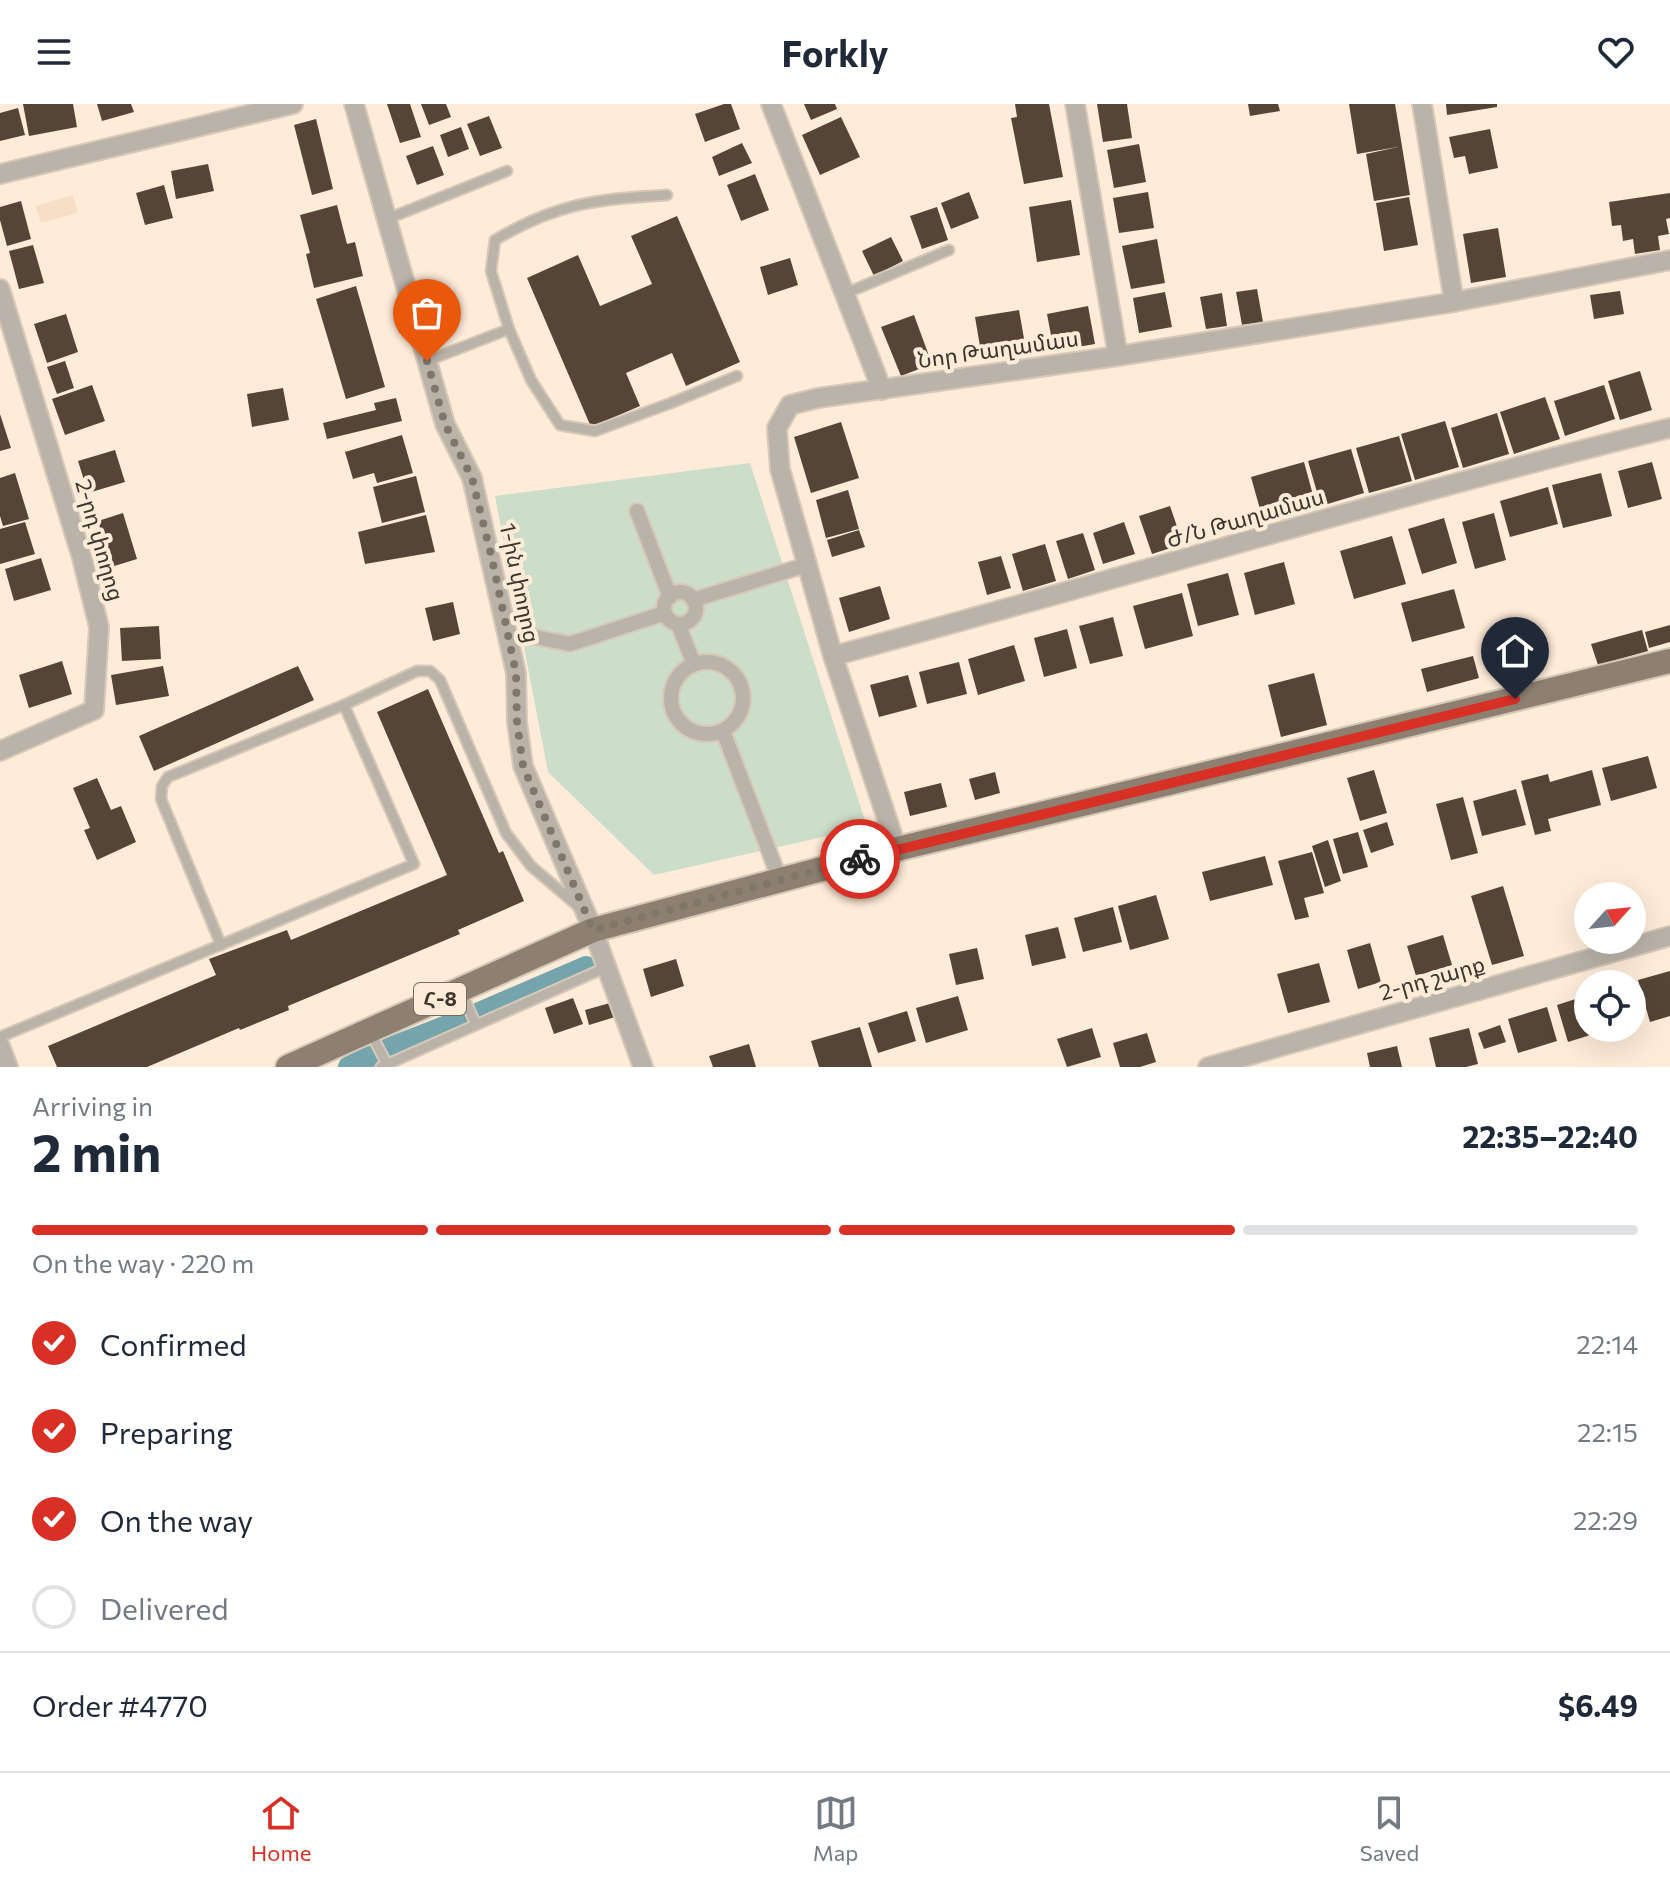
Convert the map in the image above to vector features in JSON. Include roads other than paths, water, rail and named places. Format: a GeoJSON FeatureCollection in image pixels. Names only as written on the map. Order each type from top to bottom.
{"type":"FeatureCollection","features":[{"type":"Feature","properties":{"kind":"main road","name":"Հ-8"},"geometry":{"type":"LineString","coordinates":[[288,1067],[460,989],[589,921],[780,880],[1670,661]]}},
{"type":"Feature","properties":{"kind":"street"},"geometry":{"type":"LineString","coordinates":[[0,174],[293,104]]}},
{"type":"Feature","properties":{"kind":"street","name":"1-ին փողոց"},"geometry":{"type":"LineString","coordinates":[[354,104],[445,424],[472,478],[516,673],[517,722],[523,766],[589,921],[643,1067]]}},
{"type":"Feature","properties":{"kind":"street"},"geometry":{"type":"LineString","coordinates":[[771,104],[882,390]]}},
{"type":"Feature","properties":{"kind":"street"},"geometry":{"type":"LineString","coordinates":[[1075,104],[1118,356]]}},
{"type":"Feature","properties":{"kind":"street"},"geometry":{"type":"LineString","coordinates":[[1422,104],[1454,302]]}},
{"type":"Feature","properties":{"kind":"street","name":"Նոր Թաղամաս"},"geometry":{"type":"LineString","coordinates":[[897,849],[833,656],[780,469],[777,428],[790,405],[818,398],[1118,356],[1454,302],[1670,260]]}},
{"type":"Feature","properties":{"kind":"street","name":"2-րդ փողոց"},"geometry":{"type":"LineString","coordinates":[[0,289],[82,558],[99,627],[94,710],[0,751]]}},
{"type":"Feature","properties":{"kind":"street","name":"Ժ/Ն Թաղամաս"},"geometry":{"type":"LineString","coordinates":[[833,656],[1116,580],[1512,467],[1670,428]]}},
{"type":"Feature","properties":{"kind":"street"},"geometry":{"type":"LineString","coordinates":[[637,511],[670,597]]}},
{"type":"Feature","properties":{"kind":"street"},"geometry":{"type":"LineString","coordinates":[[693,600],[806,565]]}},
{"type":"Feature","properties":{"kind":"street"},"geometry":{"type":"LineString","coordinates":[[678,624],[692,619],[696,609],[693,600],[680,593],[670,597],[665,604],[665,613],[678,624],[694,664]]}},
{"type":"Feature","properties":{"kind":"street"},"geometry":{"type":"LineString","coordinates":[[507,640],[530,636],[570,644],[665,613]]}},
{"type":"Feature","properties":{"kind":"street"},"geometry":{"type":"LineString","coordinates":[[706,661],[718,663],[729,669],[742,689],[740,714],[723,731],[712,734],[689,730],[673,712],[671,701],[676,678],[694,664],[706,661]]}},
{"type":"Feature","properties":{"kind":"street"},"geometry":{"type":"LineString","coordinates":[[723,731],[780,880]]}},
{"type":"Feature","properties":{"kind":"street","name":"2-րդ շարք"},"geometry":{"type":"LineString","coordinates":[[1208,1067],[1670,936]]}},
{"type":"Feature","properties":{"kind":"street"},"geometry":{"type":"LineString","coordinates":[[0,1046],[8,1067]]}},
{"type":"Feature","properties":{"kind":"lane"},"geometry":{"type":"LineString","coordinates":[[387,219],[507,171]]}},
{"type":"Feature","properties":{"kind":"lane"},"geometry":{"type":"LineString","coordinates":[[667,195],[566,206],[529,220],[495,240],[491,271],[509,329],[531,380],[560,425],[595,431],[737,376]]}},
{"type":"Feature","properties":{"kind":"lane"},"geometry":{"type":"LineString","coordinates":[[844,294],[949,250]]}},
{"type":"Feature","properties":{"kind":"lane"},"geometry":{"type":"LineString","coordinates":[[427,361],[509,329]]}},
{"type":"Feature","properties":{"kind":"lane"},"geometry":{"type":"LineString","coordinates":[[221,945],[161,799],[162,786],[168,777],[344,705],[417,671],[430,671],[440,680],[506,833],[531,866],[589,921]]}},
{"type":"Feature","properties":{"kind":"lane"},"geometry":{"type":"LineString","coordinates":[[0,1037],[414,864],[344,705]]}},
{"type":"Feature","properties":{"kind":"lane"},"geometry":{"type":"LineString","coordinates":[[369,1031],[384,1066],[607,967]]}},
{"type":"Feature","properties":{"kind":"lane"},"geometry":{"type":"LineString","coordinates":[[460,989],[476,1025]]}},
{"type":"Feature","properties":{"kind":"waterway"},"geometry":{"type":"LineString","coordinates":[[477,1014],[586,967]]}},
{"type":"Feature","properties":{"kind":"waterway"},"geometry":{"type":"LineString","coordinates":[[388,1049],[465,1019]]}},
{"type":"Feature","properties":{"kind":"waterway"},"geometry":{"type":"LineString","coordinates":[[349,1067],[369,1057]]}}]}
